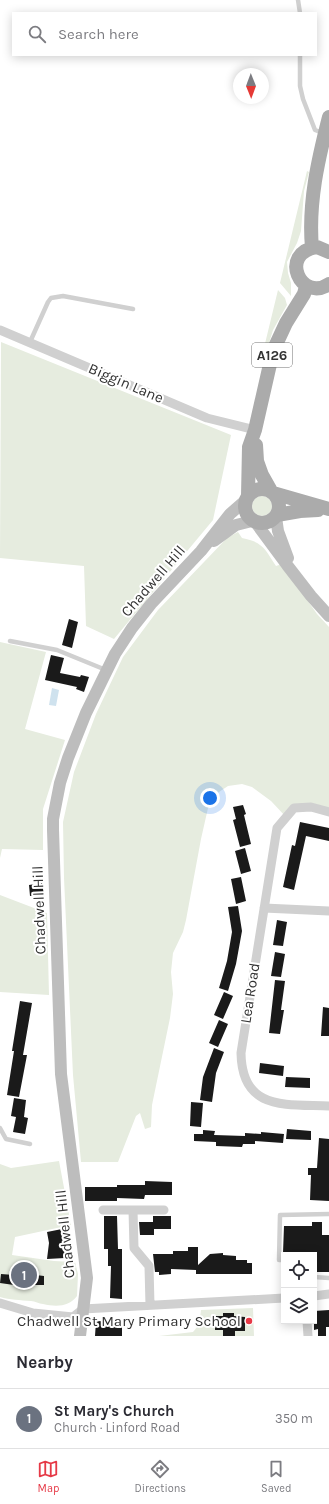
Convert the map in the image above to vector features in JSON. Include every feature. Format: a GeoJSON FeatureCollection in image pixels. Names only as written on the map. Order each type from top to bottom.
{"type":"FeatureCollection","features":[{"type":"Feature","properties":{"kind":"main road"},"geometry":{"type":"LineString","coordinates":[[312,248],[311,213],[315,176],[329,117]]}},
{"type":"Feature","properties":{"kind":"main road"},"geometry":{"type":"LineString","coordinates":[[329,252],[317,247],[304,251],[297,262],[296,269],[298,276],[306,286],[319,288],[329,284]]}},
{"type":"Feature","properties":{"kind":"main road","name":"A126"},"geometry":{"type":"LineString","coordinates":[[247,498],[249,447],[273,351],[286,323],[304,294],[306,286]]}},
{"type":"Feature","properties":{"kind":"main road","name":"A126"},"geometry":{"type":"LineString","coordinates":[[254,430],[258,461],[262,475],[272,492]]}},
{"type":"Feature","properties":{"kind":"main road"},"geometry":{"type":"LineString","coordinates":[[259,489],[329,509],[300,510],[276,516],[266,523],[254,522],[248,517],[245,510],[247,498],[253,491],[259,489]]}},
{"type":"Feature","properties":{"kind":"main road"},"geometry":{"type":"LineString","coordinates":[[272,492],[279,503],[276,516]]}},
{"type":"Feature","properties":{"kind":"street","name":"Biggin Lane"},"geometry":{"type":"LineString","coordinates":[[0,330],[207,418],[254,430]]}},
{"type":"Feature","properties":{"kind":"street","name":"Chadwell Hill"},"geometry":{"type":"LineString","coordinates":[[80,1336],[87,1278],[62,1074],[53,824],[60,783],[86,713],[106,670],[132,628],[151,604],[201,551],[230,514],[247,498]]}},
{"type":"Feature","properties":{"kind":"street"},"geometry":{"type":"LineString","coordinates":[[276,516],[278,531],[284,549],[300,582]]}},
{"type":"Feature","properties":{"kind":"street","name":"Chadwell Hill"},"geometry":{"type":"LineString","coordinates":[[201,551],[236,525],[254,522]]}},
{"type":"Feature","properties":{"kind":"street"},"geometry":{"type":"LineString","coordinates":[[254,522],[300,582],[329,616]]}},
{"type":"Feature","properties":{"kind":"street","name":"Lea Road"},"geometry":{"type":"LineString","coordinates":[[329,812],[311,807],[294,808],[277,828],[241,1053],[241,1066],[245,1079],[257,1096],[271,1102],[329,1106]]}},
{"type":"Feature","properties":{"kind":"street"},"geometry":{"type":"LineString","coordinates":[[264,908],[329,911]]}},
{"type":"Feature","properties":{"kind":"street"},"geometry":{"type":"LineString","coordinates":[[103,1210],[164,1210]]}},
{"type":"Feature","properties":{"kind":"street"},"geometry":{"type":"LineString","coordinates":[[133,1210],[134,1248],[149,1266],[150,1305]]}},
{"type":"Feature","properties":{"kind":"street"},"geometry":{"type":"LineString","coordinates":[[317,1296],[329,1294]]}},
{"type":"Feature","properties":{"kind":"street"},"geometry":{"type":"LineString","coordinates":[[0,1302],[33,1313],[60,1317],[73,1317],[83,1310],[281,1298]]}},
{"type":"Feature","properties":{"kind":"street"},"geometry":{"type":"LineString","coordinates":[[307,1324],[308,1336]]}},
{"type":"Feature","properties":{"kind":"lane"},"geometry":{"type":"LineString","coordinates":[[298,0],[300,12]]}},
{"type":"Feature","properties":{"kind":"lane"},"geometry":{"type":"LineString","coordinates":[[300,56],[300,86],[303,99],[315,130],[325,134]]}},
{"type":"Feature","properties":{"kind":"lane"},"geometry":{"type":"LineString","coordinates":[[30,342],[51,298],[59,296],[134,309]]}},
{"type":"Feature","properties":{"kind":"lane"},"geometry":{"type":"LineString","coordinates":[[10,642],[57,650],[106,670]]}},
{"type":"Feature","properties":{"kind":"lane"},"geometry":{"type":"LineString","coordinates":[[0,1128],[6,1138],[30,1144]]}},
{"type":"Feature","properties":{"kind":"lane"},"geometry":{"type":"LineString","coordinates":[[281,1260],[279,1260],[280,1215],[329,1214]]}},
{"type":"Feature","properties":{"kind":"lane"},"geometry":{"type":"LineString","coordinates":[[317,1277],[329,1278]]}},
{"type":"Feature","properties":{"kind":"shaded area"},"geometry":{"type":"Polygon","coordinates":[[[307,171],[309,172],[304,191],[301,231],[297,243],[287,262],[291,283],[291,296],[280,283],[307,171]]]}},
{"type":"Feature","properties":{"kind":"shaded area"},"geometry":{"type":"Polygon","coordinates":[[[278,290],[285,298],[287,305],[273,330],[265,356],[262,356],[278,290]]]}},
{"type":"Feature","properties":{"kind":"shaded area"},"geometry":{"type":"Polygon","coordinates":[[[1,342],[231,435],[213,520],[114,639],[86,626],[84,566],[0,558],[1,342]]]}},
{"type":"Feature","properties":{"kind":"shaded area"},"geometry":{"type":"Polygon","coordinates":[[[262,496],[269,499],[272,506],[269,513],[262,516],[255,513],[252,506],[255,499],[262,496]]]}},
{"type":"Feature","properties":{"kind":"shaded area"},"geometry":{"type":"Polygon","coordinates":[[[238,532],[242,538],[255,542],[263,547],[276,566],[282,564],[317,614],[329,627],[329,812],[294,808],[286,817],[271,801],[252,787],[242,784],[228,786],[216,794],[208,808],[183,932],[173,953],[171,972],[173,994],[170,1018],[152,1105],[151,1127],[145,1129],[140,1113],[136,1116],[118,1162],[81,1162],[73,1075],[64,878],[63,822],[74,772],[96,714],[123,657],[158,610],[227,538],[238,532]]]}},
{"type":"Feature","properties":{"kind":"shaded area"},"geometry":{"type":"Polygon","coordinates":[[[0,642],[46,652],[25,729],[65,740],[43,809],[43,850],[2,849],[0,858],[0,642]]]}},
{"type":"Feature","properties":{"kind":"shaded area"},"geometry":{"type":"Polygon","coordinates":[[[0,895],[47,913],[49,995],[0,992],[0,895]]]}},
{"type":"Feature","properties":{"kind":"shaded area"},"geometry":{"type":"Polygon","coordinates":[[[59,1161],[71,1225],[15,1237],[12,1255],[54,1261],[75,1262],[78,1274],[77,1296],[74,1300],[66,1304],[57,1306],[0,1297],[0,1164],[11,1168],[59,1161]]]}},
{"type":"Feature","properties":{"kind":"shaded area"},"geometry":{"type":"Polygon","coordinates":[[[253,1308],[254,1336],[235,1336],[235,1331],[245,1331],[245,1317],[234,1316],[234,1313],[223,1313],[223,1316],[215,1316],[215,1330],[223,1330],[223,1336],[159,1336],[193,1332],[199,1322],[201,1310],[253,1308]]]}},
{"type":"Feature","properties":{"kind":"water"},"geometry":{"type":"Polygon","coordinates":[[[52,688],[59,690],[56,706],[49,705],[52,688]]]}},
{"type":"Feature","properties":{"kind":"building"},"geometry":{"type":"Polygon","coordinates":[[[69,619],[78,622],[72,648],[62,645],[69,619]]]}},
{"type":"Feature","properties":{"kind":"building"},"geometry":{"type":"Polygon","coordinates":[[[51,655],[64,658],[60,673],[80,677],[81,675],[89,677],[84,692],[76,689],[77,687],[45,680],[51,655]]]}},
{"type":"Feature","properties":{"kind":"building"},"geometry":{"type":"Polygon","coordinates":[[[243,805],[251,844],[240,847],[233,820],[236,819],[233,807],[243,805]]]}},
{"type":"Feature","properties":{"kind":"building"},"geometry":{"type":"Polygon","coordinates":[[[300,822],[329,828],[329,841],[306,836],[294,890],[283,887],[292,845],[295,846],[300,822]]]}},
{"type":"Feature","properties":{"kind":"building"},"geometry":{"type":"Polygon","coordinates":[[[245,848],[251,871],[241,874],[235,851],[245,848]]]}},
{"type":"Feature","properties":{"kind":"building"},"geometry":{"type":"Polygon","coordinates":[[[241,877],[246,901],[236,904],[231,879],[241,877]]]}},
{"type":"Feature","properties":{"kind":"building"},"geometry":{"type":"Polygon","coordinates":[[[42,883],[44,895],[30,896],[29,885],[42,883]]]}},
{"type":"Feature","properties":{"kind":"building"},"geometry":{"type":"Polygon","coordinates":[[[238,906],[242,931],[236,964],[228,991],[219,988],[227,961],[232,932],[228,907],[238,906]]]}},
{"type":"Feature","properties":{"kind":"building"},"geometry":{"type":"Polygon","coordinates":[[[277,920],[287,922],[283,946],[273,945],[277,920]]]}},
{"type":"Feature","properties":{"kind":"building"},"geometry":{"type":"Polygon","coordinates":[[[275,952],[285,954],[281,977],[271,976],[275,952]]]}},
{"type":"Feature","properties":{"kind":"building"},"geometry":{"type":"Polygon","coordinates":[[[275,980],[285,981],[281,1010],[284,1010],[280,1034],[269,1033],[275,980]]]}},
{"type":"Feature","properties":{"kind":"building"},"geometry":{"type":"Polygon","coordinates":[[[224,992],[233,996],[223,1019],[214,1015],[224,992]]]}},
{"type":"Feature","properties":{"kind":"building"},"geometry":{"type":"Polygon","coordinates":[[[20,1001],[32,1003],[23,1055],[27,1055],[19,1097],[7,1095],[20,1001]]]}},
{"type":"Feature","properties":{"kind":"building"},"geometry":{"type":"Polygon","coordinates":[[[323,1007],[329,1008],[329,1036],[321,1036],[323,1007]]]}},
{"type":"Feature","properties":{"kind":"building"},"geometry":{"type":"Polygon","coordinates":[[[219,1020],[228,1024],[218,1047],[209,1043],[219,1020]]]}},
{"type":"Feature","properties":{"kind":"building"},"geometry":{"type":"Polygon","coordinates":[[[214,1048],[224,1052],[216,1073],[212,1102],[200,1100],[203,1077],[214,1048]]]}},
{"type":"Feature","properties":{"kind":"building"},"geometry":{"type":"Polygon","coordinates":[[[260,1063],[284,1066],[283,1076],[259,1073],[260,1063]]]}},
{"type":"Feature","properties":{"kind":"building"},"geometry":{"type":"Polygon","coordinates":[[[286,1077],[310,1078],[310,1088],[285,1087],[286,1077]]]}},
{"type":"Feature","properties":{"kind":"building"},"geometry":{"type":"Polygon","coordinates":[[[14,1098],[26,1100],[24,1117],[28,1118],[25,1134],[13,1132],[16,1117],[11,1116],[14,1098]]]}},
{"type":"Feature","properties":{"kind":"building"},"geometry":{"type":"Polygon","coordinates":[[[191,1102],[203,1103],[201,1127],[190,1126],[191,1102]]]}},
{"type":"Feature","properties":{"kind":"building"},"geometry":{"type":"Polygon","coordinates":[[[287,1129],[311,1131],[311,1140],[286,1139],[287,1129]]]}},
{"type":"Feature","properties":{"kind":"building"},"geometry":{"type":"Polygon","coordinates":[[[203,1130],[215,1131],[214,1135],[245,1136],[245,1133],[261,1134],[261,1132],[284,1134],[283,1143],[255,1141],[255,1144],[243,1144],[242,1147],[216,1146],[216,1142],[194,1141],[194,1134],[203,1134],[203,1130]]]}},
{"type":"Feature","properties":{"kind":"building"},"geometry":{"type":"Polygon","coordinates":[[[319,1138],[329,1139],[329,1201],[310,1200],[311,1175],[308,1175],[308,1168],[317,1168],[319,1138]]]}},
{"type":"Feature","properties":{"kind":"building"},"geometry":{"type":"Polygon","coordinates":[[[145,1181],[172,1182],[172,1195],[145,1195],[144,1199],[117,1198],[117,1201],[85,1201],[85,1187],[145,1185],[145,1181]]]}},
{"type":"Feature","properties":{"kind":"building"},"geometry":{"type":"Polygon","coordinates":[[[104,1216],[117,1216],[118,1249],[122,1249],[122,1299],[110,1298],[111,1266],[108,1266],[108,1249],[104,1249],[104,1216]]]}},
{"type":"Feature","properties":{"kind":"building"},"geometry":{"type":"Polygon","coordinates":[[[153,1216],[171,1216],[171,1229],[154,1229],[154,1235],[140,1235],[139,1222],[153,1222],[153,1216]]]}},
{"type":"Feature","properties":{"kind":"building"},"geometry":{"type":"Polygon","coordinates":[[[312,1222],[322,1222],[322,1235],[329,1235],[329,1272],[317,1272],[317,1252],[283,1252],[284,1226],[312,1226],[312,1222]]]}},
{"type":"Feature","properties":{"kind":"building"},"geometry":{"type":"Polygon","coordinates":[[[62,1229],[67,1252],[65,1253],[65,1258],[47,1259],[49,1243],[47,1232],[62,1229]]]}},
{"type":"Feature","properties":{"kind":"building"},"geometry":{"type":"Polygon","coordinates":[[[188,1247],[198,1247],[198,1265],[210,1254],[223,1253],[223,1255],[236,1256],[236,1260],[247,1260],[247,1263],[252,1263],[252,1274],[196,1274],[196,1270],[171,1269],[171,1274],[159,1275],[159,1272],[155,1272],[153,1254],[173,1254],[173,1251],[188,1251],[188,1247]]]}},
{"type":"Feature","properties":{"kind":"building"},"geometry":{"type":"Polygon","coordinates":[[[26,1263],[27,1274],[44,1276],[44,1285],[14,1285],[0,1283],[1,1274],[18,1274],[18,1264],[26,1263]]]}},
{"type":"Feature","properties":{"kind":"building"},"geometry":{"type":"Polygon","coordinates":[[[329,1310],[329,1327],[326,1327],[326,1336],[318,1336],[318,1329],[314,1330],[314,1324],[317,1324],[317,1311],[329,1310]]]}},
{"type":"Feature","properties":{"kind":"building","name":"Chadwell St Mary Primary School"},"geometry":{"type":"Polygon","coordinates":[[[223,1313],[234,1313],[234,1316],[245,1317],[245,1331],[235,1331],[235,1336],[223,1336],[223,1330],[215,1330],[215,1316],[223,1316],[223,1313]]]}},
{"type":"Feature","properties":{"kind":"building"},"geometry":{"type":"Polygon","coordinates":[[[96,1321],[122,1322],[122,1336],[95,1336],[96,1321]]]}},
{"type":"Feature","properties":{"kind":"place","name":"St Mary's Church"},"geometry":{"type":"Point","coordinates":[24,1275]}},
{"type":"Feature","properties":{"kind":"place","name":"Chadwell St Mary Primary School"},"geometry":{"type":"Point","coordinates":[249,1321]}}]}
